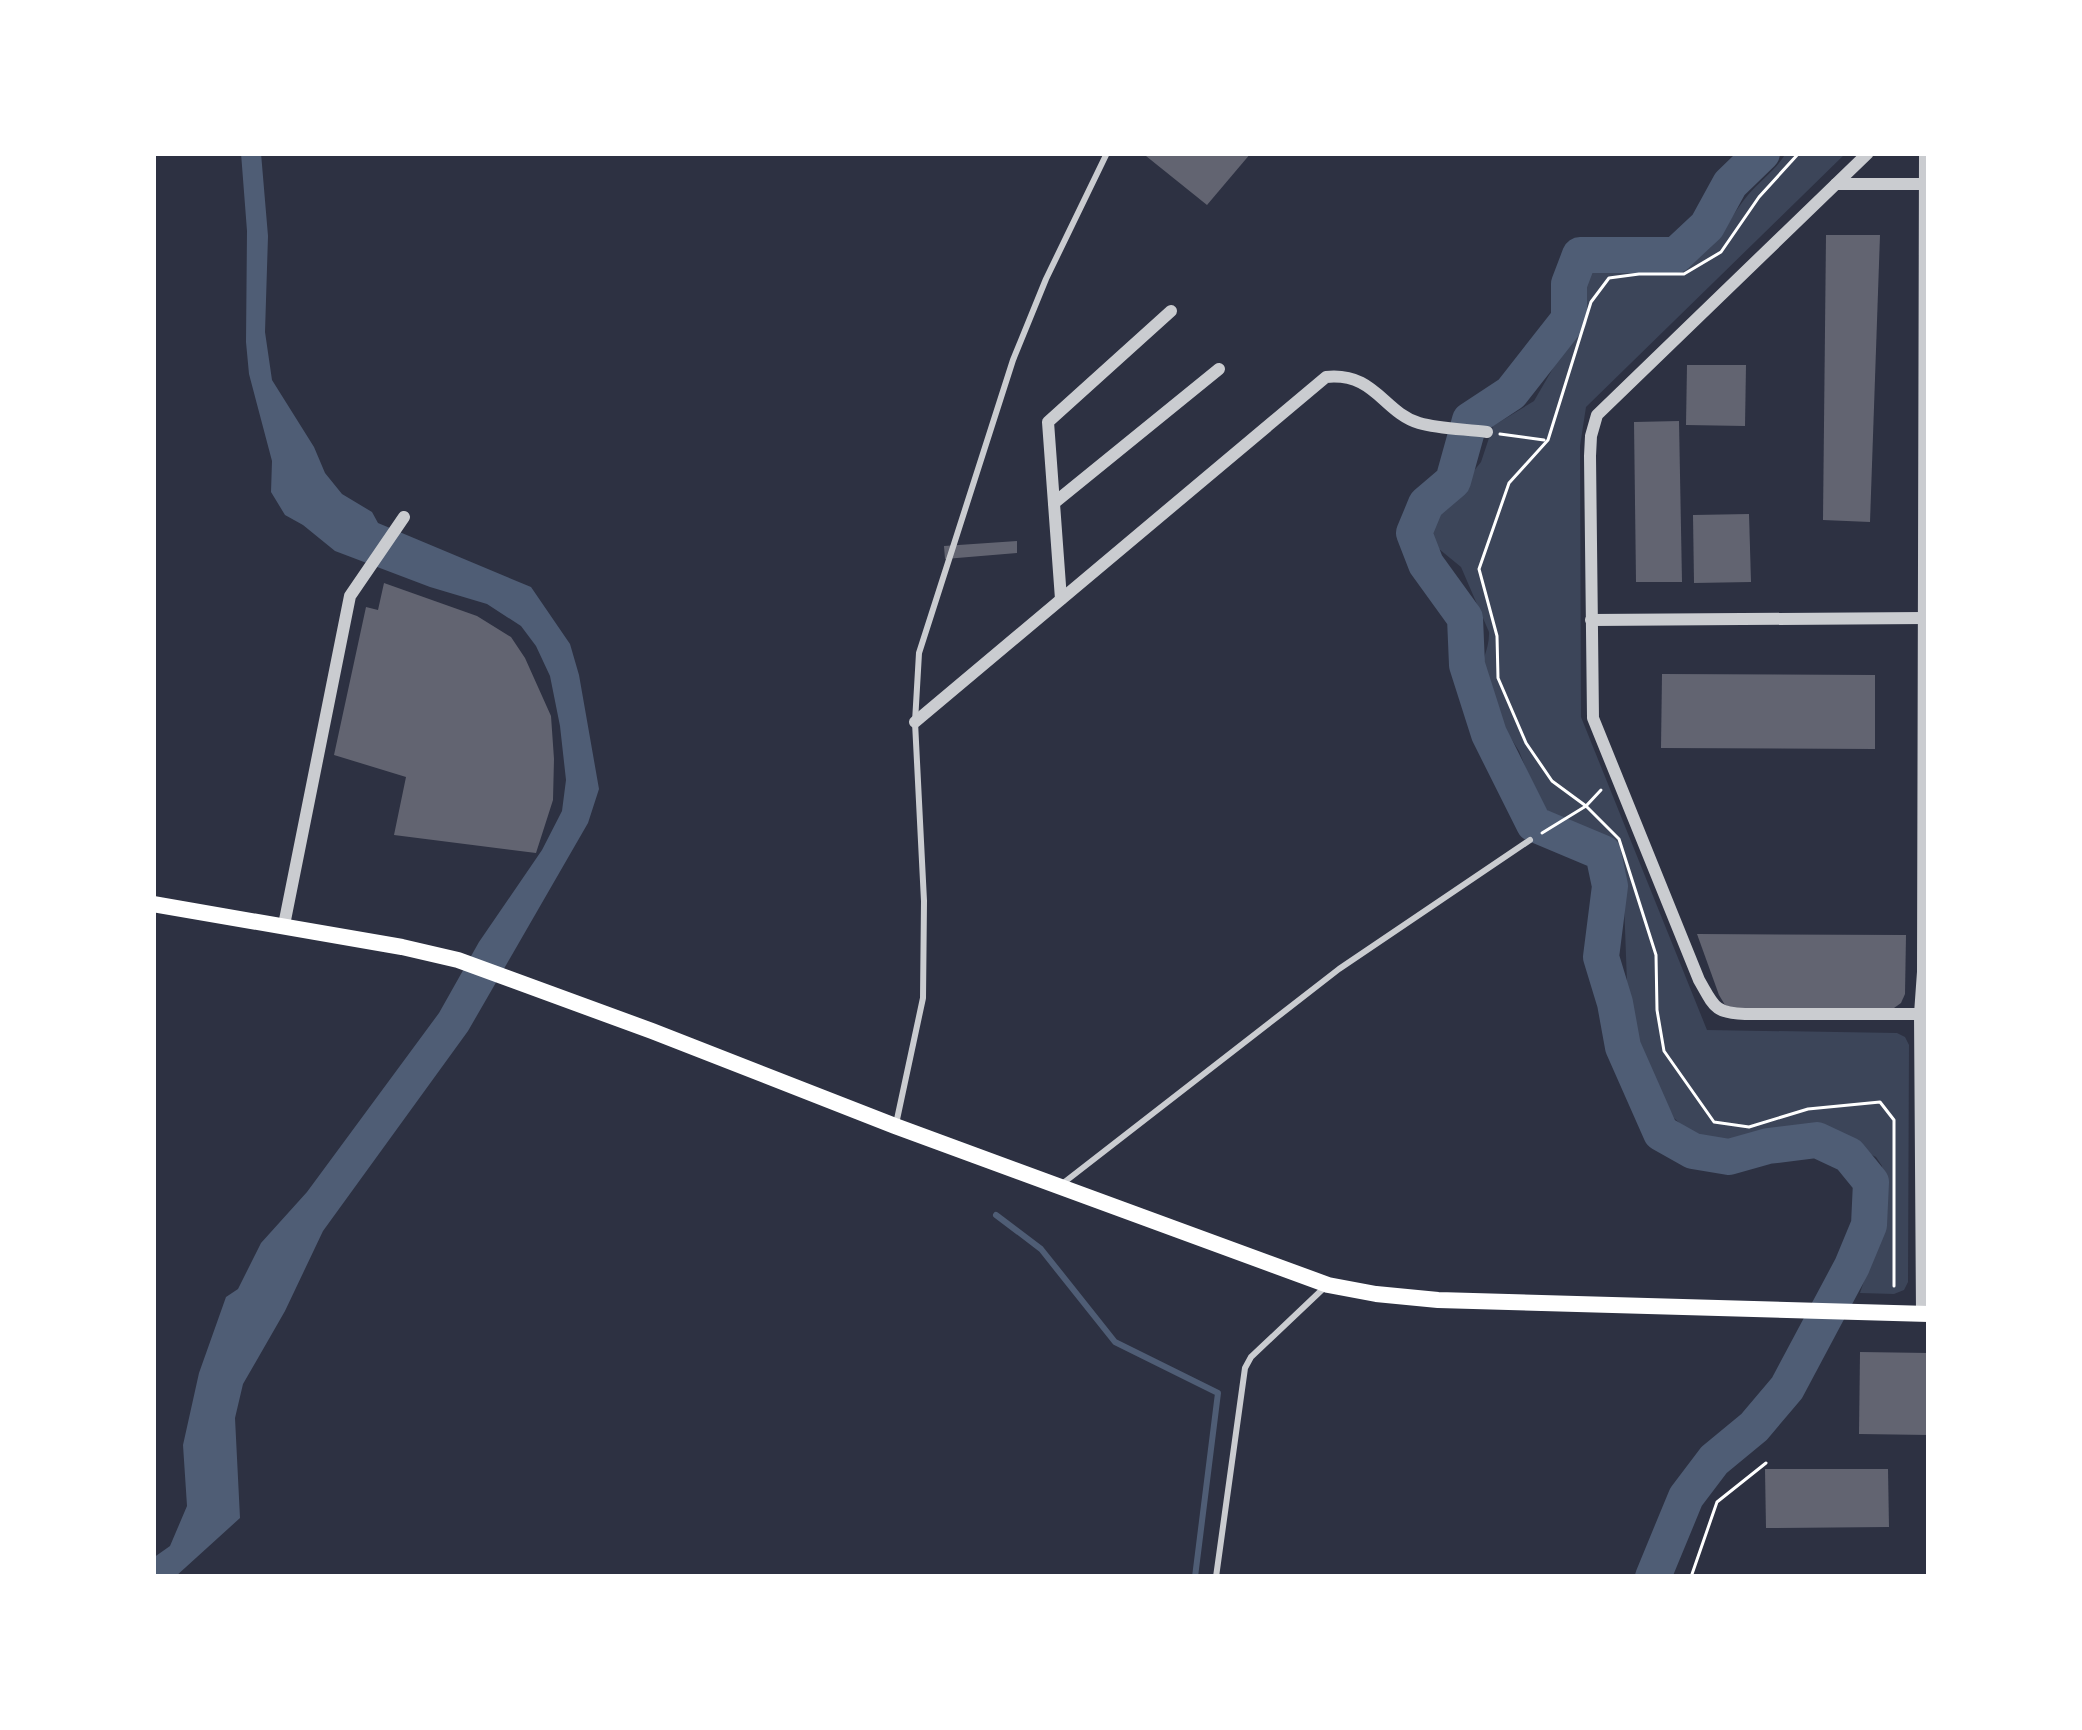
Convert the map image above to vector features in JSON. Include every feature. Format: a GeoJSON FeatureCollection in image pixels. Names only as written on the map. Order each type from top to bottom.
{"type":"FeatureCollection","features":[{"type":"Feature","properties":{"kind":"main road"},"geometry":{"type":"LineString","coordinates":[[153,904],[403,946],[485,970],[1328,1285],[1438,1300],[1925,1314]]}},
{"type":"Feature","properties":{"kind":"street"},"geometry":{"type":"LineString","coordinates":[[1868,153],[1597,415],[1590,456],[1593,718],[1714,1007],[1722,1013],[1924,1014]]}},
{"type":"Feature","properties":{"kind":"street"},"geometry":{"type":"LineString","coordinates":[[1925,153],[1925,1314]]}},
{"type":"Feature","properties":{"kind":"street"},"geometry":{"type":"LineString","coordinates":[[1835,184],[1926,184]]}},
{"type":"Feature","properties":{"kind":"street"},"geometry":{"type":"LineString","coordinates":[[1061,599],[1048,422],[1171,311]]}},
{"type":"Feature","properties":{"kind":"street"},"geometry":{"type":"LineString","coordinates":[[1054,502],[1220,369]]}},
{"type":"Feature","properties":{"kind":"street"},"geometry":{"type":"LineString","coordinates":[[915,722],[1326,377],[1362,382],[1415,422],[1487,432]]}},
{"type":"Feature","properties":{"kind":"street"},"geometry":{"type":"LineString","coordinates":[[284,925],[350,596],[404,517]]}},
{"type":"Feature","properties":{"kind":"street"},"geometry":{"type":"LineString","coordinates":[[1591,620],[1926,618]]}},
{"type":"Feature","properties":{"kind":"lane"},"geometry":{"type":"LineString","coordinates":[[895,1126],[923,998],[915,675],[924,629],[1013,360],[1046,278],[1108,153]]}},
{"type":"Feature","properties":{"kind":"lane"},"geometry":{"type":"LineString","coordinates":[[1059,1186],[1339,969],[1530,840]]}},
{"type":"Feature","properties":{"kind":"lane"},"geometry":{"type":"LineString","coordinates":[[1216,1577],[1245,1368],[1328,1285]]}},
{"type":"Feature","properties":{"kind":"path"},"geometry":{"type":"LineString","coordinates":[[1799,153],[1759,197],[1721,252],[1684,274],[1609,278],[1591,302],[1548,440],[1509,483],[1479,569],[1497,637],[1498,678],[1526,743],[1552,781],[1619,839],[1657,955],[1657,1010],[1664,1051],[1714,1122],[1749,1127],[1808,1109],[1880,1102],[1894,1120],[1894,1286]]}},
{"type":"Feature","properties":{"kind":"path"},"geometry":{"type":"LineString","coordinates":[[1487,432],[1548,440]]}},
{"type":"Feature","properties":{"kind":"path"},"geometry":{"type":"LineString","coordinates":[[1530,840],[1586,806],[1615,775]]}},
{"type":"Feature","properties":{"kind":"path"},"geometry":{"type":"LineString","coordinates":[[1691,1577],[1717,1502],[1766,1463]]}},
{"type":"Feature","properties":{"kind":"shaded area"},"geometry":{"type":"Polygon","coordinates":[[[241,153],[261,153],[268,236],[265,332],[272,380],[325,473],[342,494],[372,512],[378,523],[531,587],[570,644],[599,789],[588,823],[468,1031],[323,1231],[243,1384],[235,1418],[240,1518],[175,1577],[153,1577],[153,1558],[170,1546],[187,1506],[183,1445],[199,1373],[226,1297],[238,1289],[261,1243],[307,1192],[439,1013],[479,942],[542,850],[562,811],[566,780],[550,676],[521,626],[487,604],[335,551],[285,515],[271,492],[272,461],[249,374],[246,342],[247,231],[241,153]]]}},
{"type":"Feature","properties":{"kind":"shaded area"},"geometry":{"type":"Polygon","coordinates":[[[1786,153],[1846,153],[1586,407],[1580,446],[1581,717],[1707,1030],[1897,1033],[1905,1037],[1909,1045],[1908,1282],[1894,1294],[1860,1293],[1883,1223],[1882,1166],[1876,1157],[1824,1131],[1795,1129],[1744,1147],[1718,1147],[1701,1143],[1674,1118],[1636,1041],[1628,1010],[1619,856],[1600,839],[1568,831],[1539,802],[1519,751],[1479,688],[1489,632],[1461,567],[1428,540],[1429,527],[1481,462],[1493,426],[1534,401],[1574,332],[1581,269],[1612,263],[1666,264],[1698,256],[1716,241],[1786,153]]]}},
{"type":"Feature","properties":{"kind":"building"},"geometry":{"type":"Polygon","coordinates":[[[1251,153],[1207,205],[1146,156],[1251,153]]]}},
{"type":"Feature","properties":{"kind":"building"},"geometry":{"type":"Polygon","coordinates":[[[1826,235],[1880,235],[1870,522],[1823,520],[1826,235]]]}},
{"type":"Feature","properties":{"kind":"building"},"geometry":{"type":"Polygon","coordinates":[[[1687,365],[1746,365],[1745,426],[1686,425],[1687,365]]]}},
{"type":"Feature","properties":{"kind":"building"},"geometry":{"type":"Polygon","coordinates":[[[1679,421],[1682,582],[1636,582],[1634,422],[1679,421]]]}},
{"type":"Feature","properties":{"kind":"building"},"geometry":{"type":"Polygon","coordinates":[[[1749,514],[1751,582],[1694,583],[1693,515],[1749,514]]]}},
{"type":"Feature","properties":{"kind":"building"},"geometry":{"type":"Polygon","coordinates":[[[1017,541],[1017,553],[945,559],[944,546],[1017,541]]]}},
{"type":"Feature","properties":{"kind":"building"},"geometry":{"type":"Polygon","coordinates":[[[384,583],[477,616],[511,637],[525,658],[551,716],[554,759],[553,800],[536,853],[394,835],[406,777],[334,755],[366,607],[378,610],[384,583]]]}},
{"type":"Feature","properties":{"kind":"building"},"geometry":{"type":"Polygon","coordinates":[[[1662,674],[1875,675],[1875,749],[1661,748],[1662,674]]]}},
{"type":"Feature","properties":{"kind":"building"},"geometry":{"type":"Polygon","coordinates":[[[1697,934],[1906,935],[1905,994],[1894,1008],[1733,1008],[1719,995],[1697,934]]]}},
{"type":"Feature","properties":{"kind":"building"},"geometry":{"type":"Polygon","coordinates":[[[1860,1352],[1929,1353],[1929,1435],[1859,1434],[1860,1352]]]}},
{"type":"Feature","properties":{"kind":"building"},"geometry":{"type":"Polygon","coordinates":[[[1765,1469],[1888,1469],[1889,1527],[1766,1528],[1765,1469]]]}},
{"type":"Feature","properties":{"kind":"waterway"},"geometry":{"type":"LineString","coordinates":[[1653,1577],[1686,1497],[1714,1460],[1754,1427],[1787,1388],[1869,1225],[1871,1182],[1849,1155],[1817,1140],[1729,1157],[1693,1151],[1661,1133],[1623,1047],[1601,957],[1610,886],[1603,853],[1534,824],[1489,734],[1467,665],[1465,618],[1426,564],[1414,533],[1426,504],[1453,481],[1470,420],[1511,393],[1569,319],[1569,284],[1580,255],[1676,255],[1707,226],[1730,184],[1762,153]]}},
{"type":"Feature","properties":{"kind":"waterway"},"geometry":{"type":"LineString","coordinates":[[996,1215],[1041,1249],[1115,1342],[1218,1393],[1195,1577]]}}]}
